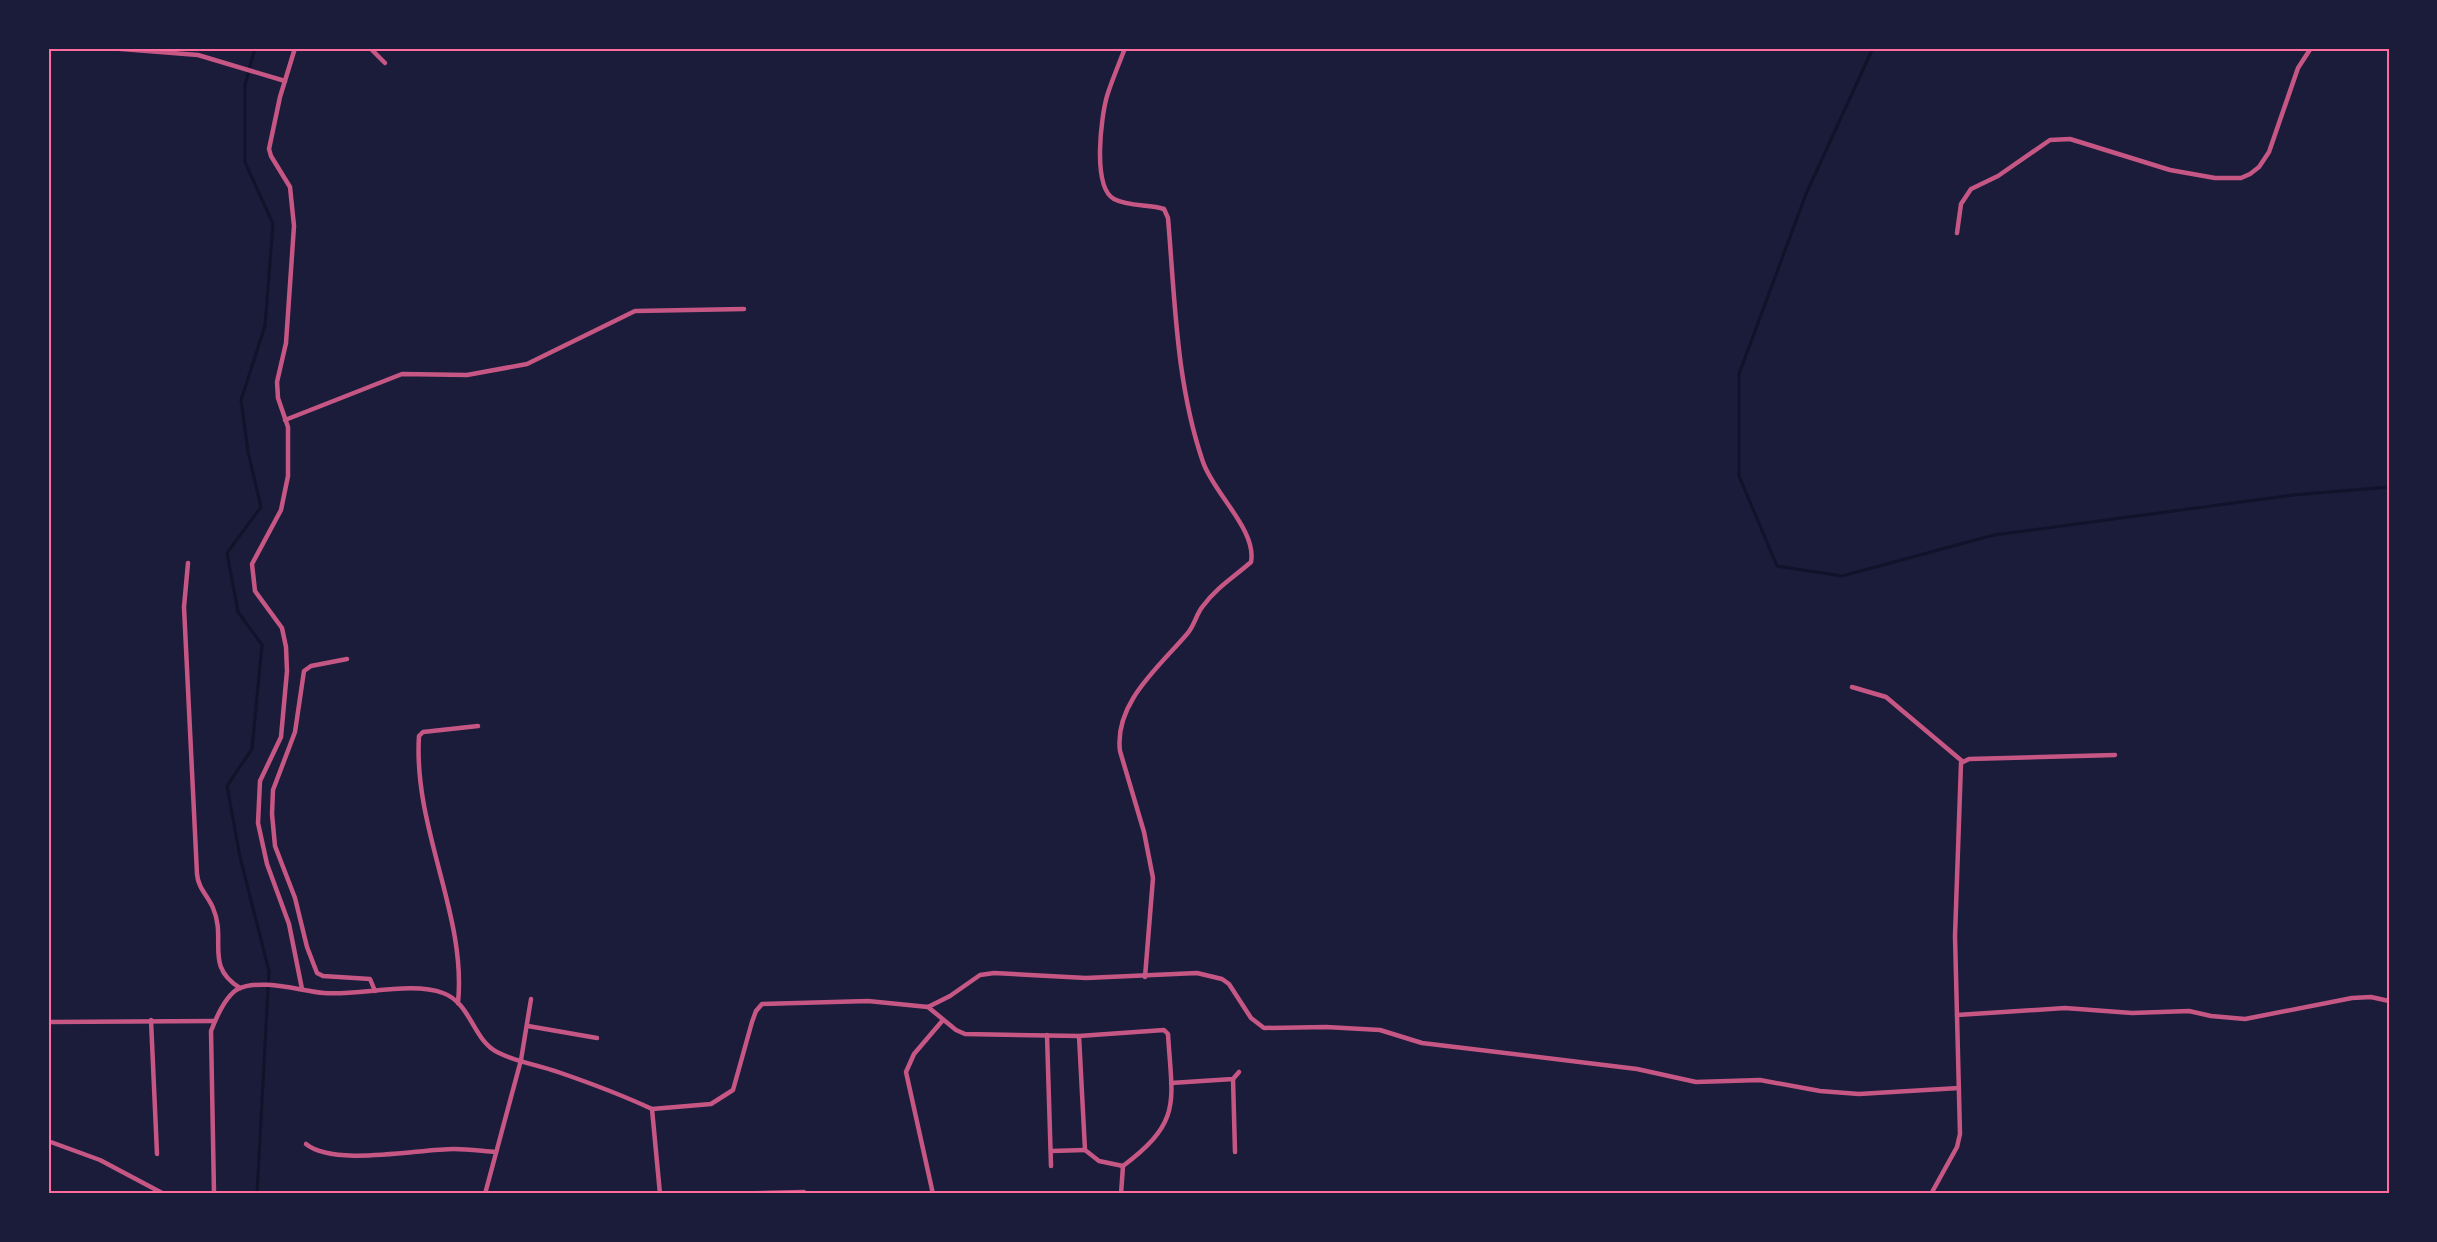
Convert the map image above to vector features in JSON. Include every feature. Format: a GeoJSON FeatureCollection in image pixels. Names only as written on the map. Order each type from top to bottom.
{"type":"FeatureCollection","features":[{"type":"Feature","properties":{"kind":"street"},"geometry":{"type":"LineString","coordinates":[[109,48],[198,55],[285,81]]}},
{"type":"Feature","properties":{"kind":"street"},"geometry":{"type":"LineString","coordinates":[[198,55],[200,48]]}},
{"type":"Feature","properties":{"kind":"street"},"geometry":{"type":"LineString","coordinates":[[295,48],[269,149],[290,187],[294,204],[293,272],[286,343],[277,382],[290,450],[282,510],[252,564],[255,591],[282,628],[287,671],[281,737],[260,781],[258,823],[267,864],[284,906],[302,989]]}},
{"type":"Feature","properties":{"kind":"street"},"geometry":{"type":"LineString","coordinates":[[370,48],[385,63]]}},
{"type":"Feature","properties":{"kind":"street"},"geometry":{"type":"LineString","coordinates":[[1125,48],[1107,96],[1102,118],[1102,181],[1106,192],[1113,199],[1154,206],[1164,210],[1168,218],[1176,336],[1190,416],[1213,484],[1251,540],[1253,550],[1251,562],[1222,583],[1201,609],[1194,626],[1162,660],[1135,696],[1122,719],[1118,738],[1120,751],[1144,832],[1153,878],[1145,976]]}},
{"type":"Feature","properties":{"kind":"street"},"geometry":{"type":"LineString","coordinates":[[1957,233],[1961,204],[1971,189],[1998,177],[2050,140],[2070,139],[2170,170],[2215,178],[2241,178],[2250,174],[2259,167],[2269,152],[2298,68],[2311,48]]}},
{"type":"Feature","properties":{"kind":"street"},"geometry":{"type":"LineString","coordinates":[[285,420],[402,375],[467,375],[526,364],[635,311],[744,309]]}},
{"type":"Feature","properties":{"kind":"street"},"geometry":{"type":"LineString","coordinates":[[188,563],[184,607],[197,874],[198,882],[213,908],[221,972],[228,981],[240,988],[283,986],[326,994],[430,990],[444,993],[458,1003],[495,1051],[618,1094],[652,1109],[711,1104],[733,1090],[752,1022],[756,1011],[762,1005],[868,1001],[928,1007],[950,996],[980,975],[1197,974],[1222,979],[1238,995],[1251,1018],[1264,1028],[1326,1027],[1380,1030],[1422,1042],[1637,1070],[1696,1082],[1760,1080],[1820,1091],[1859,1094],[1959,1088]]}},
{"type":"Feature","properties":{"kind":"street"},"geometry":{"type":"LineString","coordinates":[[347,659],[311,666],[304,671],[295,732],[273,790],[272,814],[275,846],[295,898],[312,965],[317,973],[323,976],[370,979],[375,991]]}},
{"type":"Feature","properties":{"kind":"street"},"geometry":{"type":"LineString","coordinates":[[1852,687],[1876,692],[1886,697],[1962,761],[2115,755]]}},
{"type":"Feature","properties":{"kind":"street"},"geometry":{"type":"LineString","coordinates":[[458,1003],[461,973],[422,805],[418,742],[423,732],[478,726]]}},
{"type":"Feature","properties":{"kind":"street"},"geometry":{"type":"LineString","coordinates":[[1931,1194],[1957,1147],[1960,1134],[1955,936],[1962,761]]}},
{"type":"Feature","properties":{"kind":"street"},"geometry":{"type":"LineString","coordinates":[[214,1194],[211,1031],[229,998],[240,988]]}},
{"type":"Feature","properties":{"kind":"street"},"geometry":{"type":"LineString","coordinates":[[1957,1015],[2065,1008],[2132,1013],[2189,1011],[2211,1016],[2245,1019],[2352,999],[2371,997],[2389,1001]]}},
{"type":"Feature","properties":{"kind":"street"},"geometry":{"type":"LineString","coordinates":[[485,1194],[521,1060],[531,999]]}},
{"type":"Feature","properties":{"kind":"street"},"geometry":{"type":"LineString","coordinates":[[928,1007],[965,1034],[1079,1036],[1164,1030],[1168,1034],[1171,1110],[1164,1128],[1145,1150],[1123,1166],[1099,1161],[1084,1150],[1051,1151]]}},
{"type":"Feature","properties":{"kind":"street"},"geometry":{"type":"LineString","coordinates":[[151,1020],[157,1154]]}},
{"type":"Feature","properties":{"kind":"street"},"geometry":{"type":"LineString","coordinates":[[933,1194],[906,1072],[914,1054],[943,1020]]}},
{"type":"Feature","properties":{"kind":"street"},"geometry":{"type":"LineString","coordinates":[[48,1022],[215,1021]]}},
{"type":"Feature","properties":{"kind":"street"},"geometry":{"type":"LineString","coordinates":[[528,1026],[597,1038]]}},
{"type":"Feature","properties":{"kind":"street"},"geometry":{"type":"LineString","coordinates":[[1047,1035],[1051,1166]]}},
{"type":"Feature","properties":{"kind":"street"},"geometry":{"type":"LineString","coordinates":[[1079,1036],[1084,1150]]}},
{"type":"Feature","properties":{"kind":"street"},"geometry":{"type":"LineString","coordinates":[[1235,1152],[1233,1079],[1239,1072]]}},
{"type":"Feature","properties":{"kind":"street"},"geometry":{"type":"LineString","coordinates":[[1171,1083],[1233,1079]]}},
{"type":"Feature","properties":{"kind":"street"},"geometry":{"type":"LineString","coordinates":[[652,1109],[660,1194]]}},
{"type":"Feature","properties":{"kind":"street"},"geometry":{"type":"LineString","coordinates":[[48,1141],[100,1160],[164,1194]]}},
{"type":"Feature","properties":{"kind":"street"},"geometry":{"type":"LineString","coordinates":[[306,1144],[313,1150],[329,1154],[372,1155],[455,1149],[496,1152]]}},
{"type":"Feature","properties":{"kind":"street"},"geometry":{"type":"LineString","coordinates":[[1121,1194],[1123,1166]]}},
{"type":"Feature","properties":{"kind":"street"},"geometry":{"type":"LineString","coordinates":[[718,1194],[804,1192]]}},
{"type":"Feature","properties":{"kind":"waterway"},"geometry":{"type":"LineString","coordinates":[[255,48],[245,85],[245,162],[273,224],[265,326],[241,400],[248,452],[261,507],[227,553],[238,612],[262,645],[252,749],[227,786],[240,857],[269,971],[257,1194]]}},
{"type":"Feature","properties":{"kind":"waterway"},"geometry":{"type":"LineString","coordinates":[[1873,48],[1806,194],[1739,374],[1739,476],[1777,566],[1842,576],[1994,535],[2293,495],[2389,487]]}}]}
